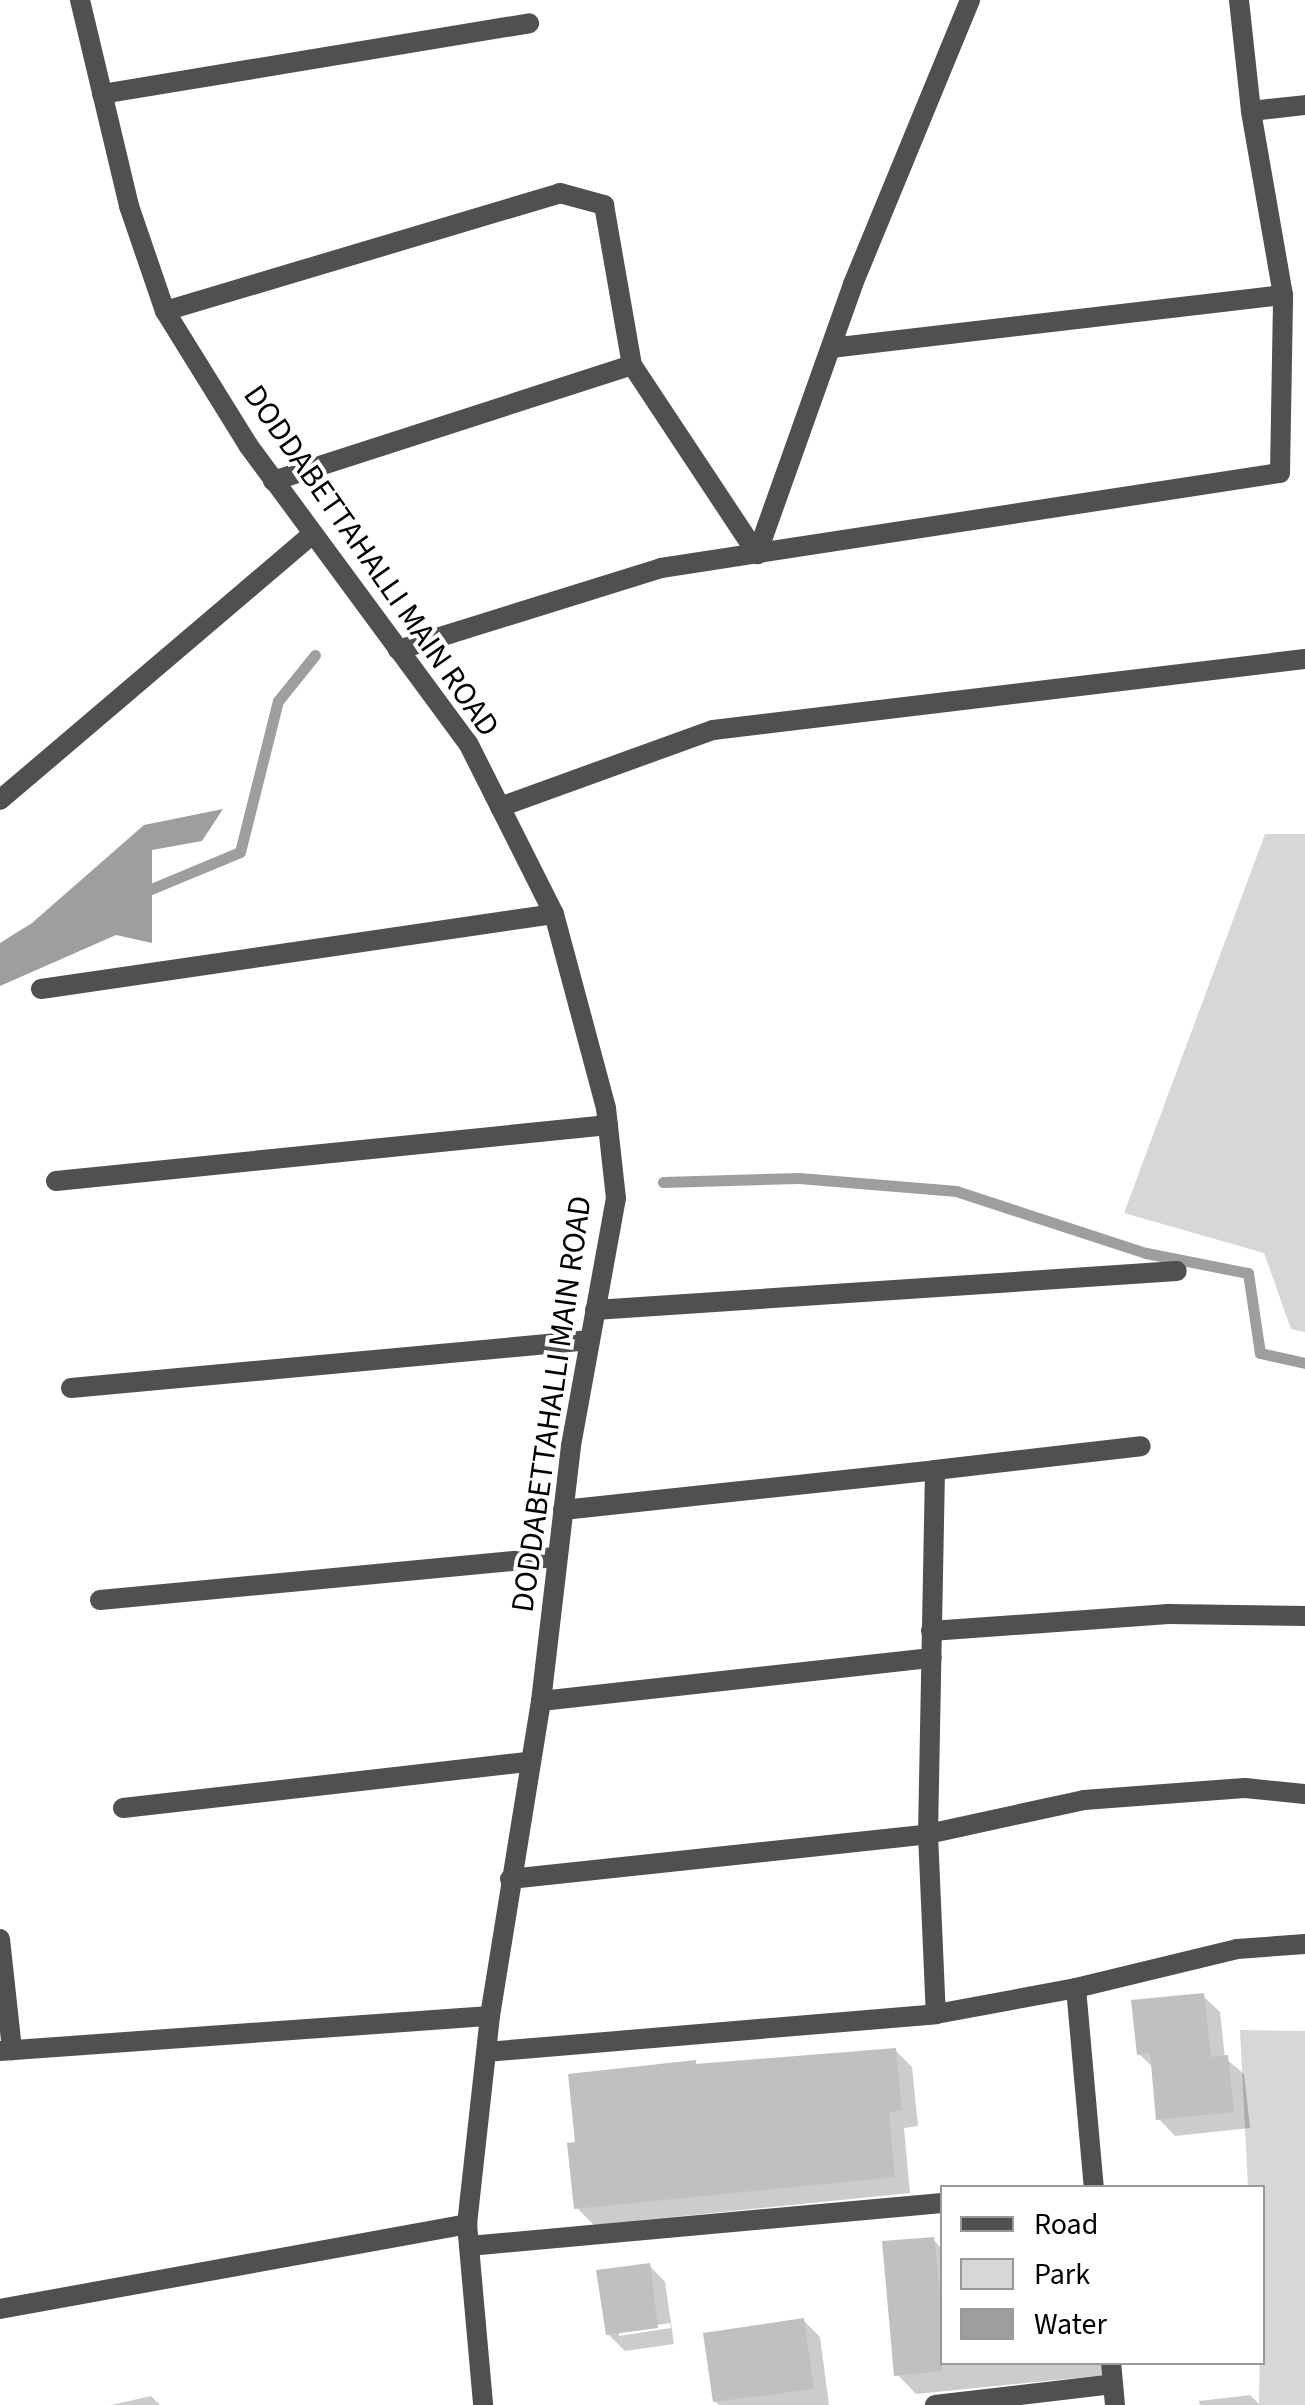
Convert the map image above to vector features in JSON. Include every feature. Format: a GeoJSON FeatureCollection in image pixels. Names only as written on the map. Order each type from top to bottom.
{"type":"FeatureCollection","features":[{"type":"Feature","properties":{"kind":"street","name":"DODDABETTAHALLI MAIN ROAD"},"geometry":{"type":"LineString","coordinates":[[80,0],[130,206],[165,311],[273,481],[468,743],[554,914],[608,1125],[616,1198],[563,1510],[540,1700],[490,2016],[467,2224],[483,2405]]}},
{"type":"Feature","properties":{"kind":"street"},"geometry":{"type":"LineString","coordinates":[[757,554],[831,348],[970,0]]}},
{"type":"Feature","properties":{"kind":"street"},"geometry":{"type":"LineString","coordinates":[[398,650],[662,568],[1280,473],[1283,295],[1238,0]]}},
{"type":"Feature","properties":{"kind":"street"},"geometry":{"type":"LineString","coordinates":[[102,94],[529,23]]}},
{"type":"Feature","properties":{"kind":"street"},"geometry":{"type":"LineString","coordinates":[[1252,111],[1305,105]]}},
{"type":"Feature","properties":{"kind":"street"},"geometry":{"type":"LineString","coordinates":[[165,311],[560,193],[604,205],[632,365],[757,554]]}},
{"type":"Feature","properties":{"kind":"street"},"geometry":{"type":"LineString","coordinates":[[831,348],[1283,295]]}},
{"type":"Feature","properties":{"kind":"street"},"geometry":{"type":"LineString","coordinates":[[273,481],[632,365]]}},
{"type":"Feature","properties":{"kind":"street"},"geometry":{"type":"LineString","coordinates":[[0,800],[311,534]]}},
{"type":"Feature","properties":{"kind":"street"},"geometry":{"type":"LineString","coordinates":[[500,807],[713,730],[1305,659]]}},
{"type":"Feature","properties":{"kind":"street"},"geometry":{"type":"LineString","coordinates":[[40,989],[554,914]]}},
{"type":"Feature","properties":{"kind":"street"},"geometry":{"type":"LineString","coordinates":[[56,1182],[608,1125]]}},
{"type":"Feature","properties":{"kind":"street"},"geometry":{"type":"LineString","coordinates":[[596,1310],[1177,1271]]}},
{"type":"Feature","properties":{"kind":"street"},"geometry":{"type":"LineString","coordinates":[[71,1388],[590,1340]]}},
{"type":"Feature","properties":{"kind":"street"},"geometry":{"type":"LineString","coordinates":[[563,1510],[1141,1446]]}},
{"type":"Feature","properties":{"kind":"street"},"geometry":{"type":"LineString","coordinates":[[935,1470],[928,1834],[936,2014]]}},
{"type":"Feature","properties":{"kind":"street"},"geometry":{"type":"LineString","coordinates":[[100,1600],[558,1557]]}},
{"type":"Feature","properties":{"kind":"street"},"geometry":{"type":"LineString","coordinates":[[931,1631],[1168,1614],[1305,1616]]}},
{"type":"Feature","properties":{"kind":"street"},"geometry":{"type":"LineString","coordinates":[[540,1700],[932,1658]]}},
{"type":"Feature","properties":{"kind":"street"},"geometry":{"type":"LineString","coordinates":[[123,1808],[529,1762]]}},
{"type":"Feature","properties":{"kind":"street"},"geometry":{"type":"LineString","coordinates":[[510,1879],[928,1834],[1084,1800],[1246,1788],[1305,1794]]}},
{"type":"Feature","properties":{"kind":"street"},"geometry":{"type":"LineString","coordinates":[[0,1939],[6,2050],[490,2016]]}},
{"type":"Feature","properties":{"kind":"street"},"geometry":{"type":"LineString","coordinates":[[486,2052],[936,2014],[1076,1988],[1237,1950],[1305,1944]]}},
{"type":"Feature","properties":{"kind":"street"},"geometry":{"type":"LineString","coordinates":[[1076,1988],[1094,2185]]}},
{"type":"Feature","properties":{"kind":"street"},"geometry":{"type":"LineString","coordinates":[[469,2246],[940,2203]]}},
{"type":"Feature","properties":{"kind":"street"},"geometry":{"type":"LineString","coordinates":[[0,2309],[467,2224]]}},
{"type":"Feature","properties":{"kind":"street"},"geometry":{"type":"LineString","coordinates":[[935,2405],[1113,2384]]}},
{"type":"Feature","properties":{"kind":"green space"},"geometry":{"type":"Polygon","coordinates":[[[1265,834],[1305,834],[1305,1332],[1291,1329],[1264,1253],[1124,1213],[1265,834]]]}},
{"type":"Feature","properties":{"kind":"green space"},"geometry":{"type":"Polygon","coordinates":[[[1240,2030],[1305,2031],[1305,2405],[1259,2405],[1260,2365],[1265,2365],[1265,2185],[1248,2185],[1240,2030]]]}},
{"type":"Feature","properties":{"kind":"water"},"geometry":{"type":"Polygon","coordinates":[[[223,809],[202,841],[152,850],[152,943],[116,935],[0,986],[0,943],[32,923],[144,825],[223,809]]]}},
{"type":"Feature","properties":{"kind":"building"},"geometry":{"type":"Polygon","coordinates":[[[1204,1993],[1211,2057],[1228,2055],[1234,2112],[1156,2120],[1150,2053],[1137,2055],[1131,2000],[1204,1993]]]}},
{"type":"Feature","properties":{"kind":"building"},"geometry":{"type":"Polygon","coordinates":[[[896,2048],[902,2110],[889,2112],[895,2177],[574,2209],[567,2143],[575,2142],[568,2074],[696,2060],[696,2064],[896,2048]]]}},
{"type":"Feature","properties":{"kind":"building"},"geometry":{"type":"Polygon","coordinates":[[[934,2237],[942,2371],[894,2376],[882,2241],[934,2237]]]}},
{"type":"Feature","properties":{"kind":"building"},"geometry":{"type":"Polygon","coordinates":[[[650,2263],[658,2328],[606,2335],[596,2270],[650,2263]]]}},
{"type":"Feature","properties":{"kind":"building"},"geometry":{"type":"Polygon","coordinates":[[[804,2318],[814,2389],[713,2402],[703,2333],[804,2318]]]}},
{"type":"Feature","properties":{"kind":"waterway"},"geometry":{"type":"LineString","coordinates":[[139,894],[240,852],[278,701],[315,655]]}},
{"type":"Feature","properties":{"kind":"waterway"},"geometry":{"type":"LineString","coordinates":[[663,1182],[799,1178],[956,1191],[1146,1253],[1248,1273],[1260,1353],[1305,1363]]}}]}
